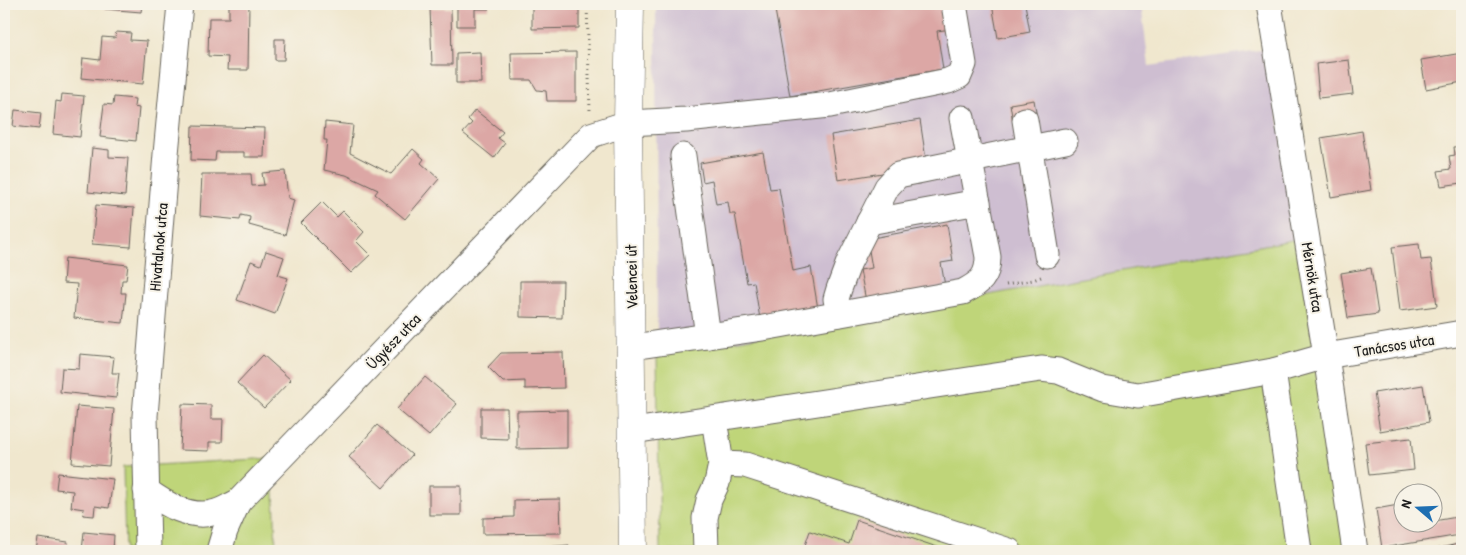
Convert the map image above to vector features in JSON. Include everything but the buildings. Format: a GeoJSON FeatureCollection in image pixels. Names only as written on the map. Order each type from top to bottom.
{"type":"FeatureCollection","features":[{"type":"Feature","properties":{"kind":"main road","name":"Velencei út"},"geometry":{"type":"LineString","coordinates":[[630,4],[628,124],[633,551]]}},
{"type":"Feature","properties":{"kind":"street","name":"Hivatalnok utca"},"geometry":{"type":"LineString","coordinates":[[148,551],[144,416],[180,4]]}},
{"type":"Feature","properties":{"kind":"street","name":"Ügyész utca"},"geometry":{"type":"LineString","coordinates":[[146,490],[162,502],[180,510],[196,514],[214,513],[238,502],[591,135],[628,124],[830,106],[948,81],[959,76],[964,64],[954,4]]}},
{"type":"Feature","properties":{"kind":"street","name":"Mérnök utca"},"geometry":{"type":"LineString","coordinates":[[1269,4],[1326,356],[1354,551]]}},
{"type":"Feature","properties":{"kind":"street"},"geometry":{"type":"LineString","coordinates":[[632,347],[763,328],[963,292],[975,286],[983,278],[988,267],[988,257],[962,118]]}},
{"type":"Feature","properties":{"kind":"street"},"geometry":{"type":"LineString","coordinates":[[1024,120],[1047,256]]}},
{"type":"Feature","properties":{"kind":"street"},"geometry":{"type":"LineString","coordinates":[[840,314],[836,299],[849,262],[887,187],[898,175],[1065,141]]}},
{"type":"Feature","properties":{"kind":"street"},"geometry":{"type":"LineString","coordinates":[[683,156],[708,336]]}},
{"type":"Feature","properties":{"kind":"street"},"geometry":{"type":"LineString","coordinates":[[869,222],[978,202]]}},
{"type":"Feature","properties":{"kind":"street","name":"Tanácsos utca"},"geometry":{"type":"LineString","coordinates":[[633,431],[1041,369],[1058,371],[1103,389],[1138,396],[1273,371],[1326,356],[1462,333]]}},
{"type":"Feature","properties":{"kind":"street"},"geometry":{"type":"LineString","coordinates":[[1273,371],[1299,551]]}},
{"type":"Feature","properties":{"kind":"street"},"geometry":{"type":"LineString","coordinates":[[706,551],[706,518],[721,464],[714,419]]}},
{"type":"Feature","properties":{"kind":"street"},"geometry":{"type":"LineString","coordinates":[[721,464],[745,465],[1009,551]]}},
{"type":"Feature","properties":{"kind":"street"},"geometry":{"type":"LineString","coordinates":[[219,551],[225,530],[238,502]]}},
{"type":"Feature","properties":{"kind":"path"},"geometry":{"type":"LineString","coordinates":[[587,4],[591,135]]}},
{"type":"Feature","properties":{"kind":"path"},"geometry":{"type":"LineString","coordinates":[[963,292],[1033,280],[1044,276],[1051,268],[1053,258],[1047,256]]}},
{"type":"Feature","properties":{"kind":"shaded area"},"geometry":{"type":"Polygon","coordinates":[[[656,4],[1141,4],[1149,66],[1267,49],[1298,239],[657,355],[656,4]]]}},
{"type":"Feature","properties":{"kind":"green space"},"geometry":{"type":"Polygon","coordinates":[[[1298,239],[1346,551],[660,551],[657,355],[1298,239]]]}},
{"type":"Feature","properties":{"kind":"green space"},"geometry":{"type":"Polygon","coordinates":[[[273,458],[276,551],[125,551],[123,467],[273,458]]]}}]}
